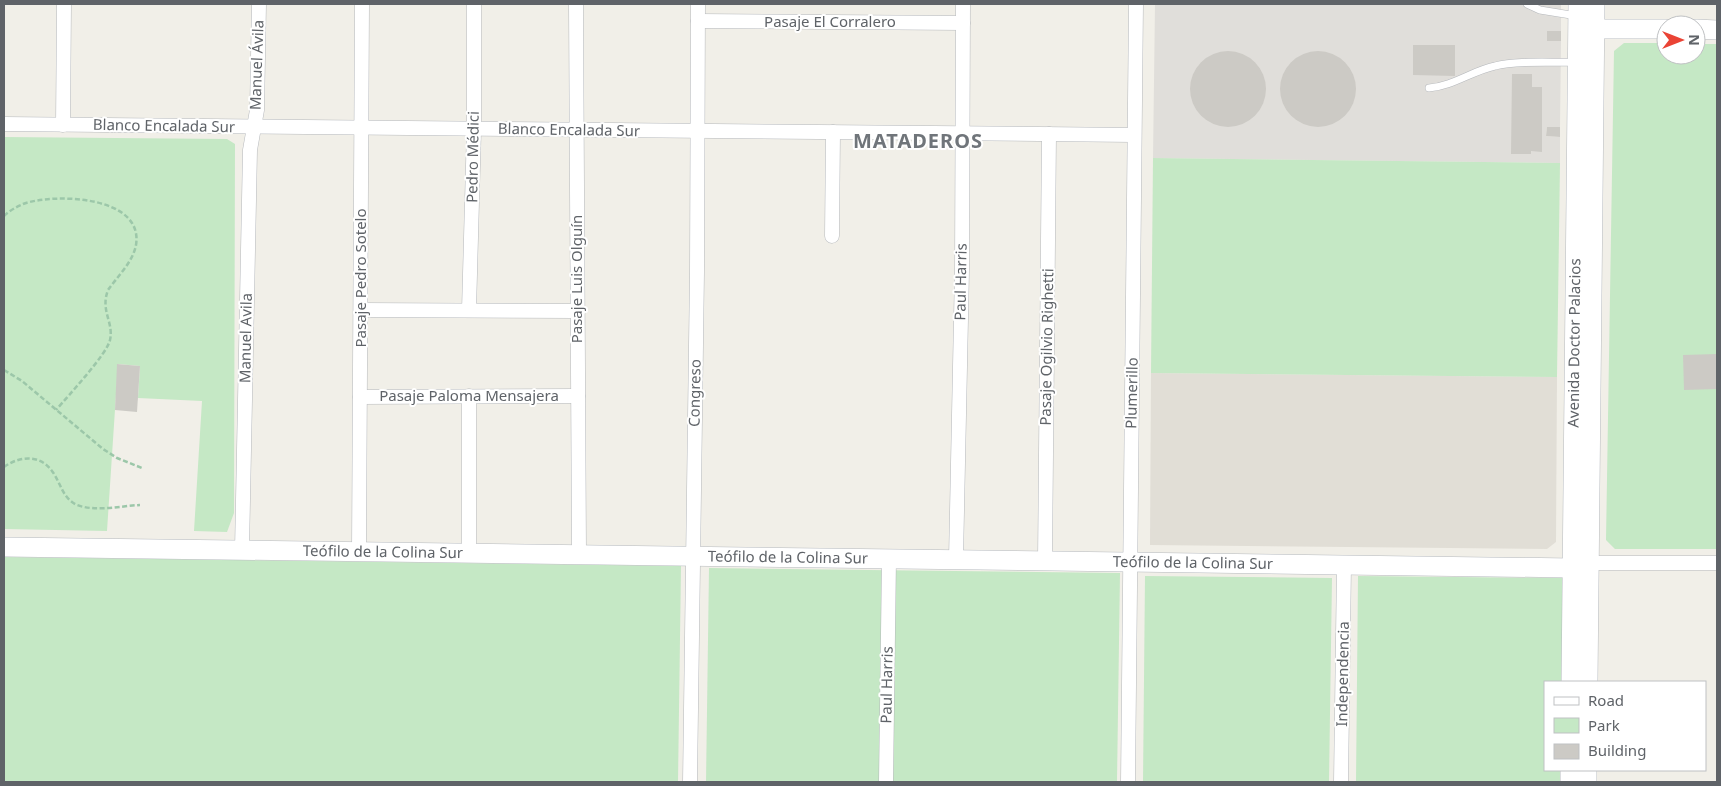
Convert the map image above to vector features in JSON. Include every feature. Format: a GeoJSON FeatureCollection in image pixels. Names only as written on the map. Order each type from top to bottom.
{"type":"FeatureCollection","features":[{"type":"Feature","properties":{"kind":"street"},"geometry":{"type":"LineString","coordinates":[[63,125],[64,4]]}},
{"type":"Feature","properties":{"kind":"street","name":"Manuel Ávila"},"geometry":{"type":"LineString","coordinates":[[254,127],[257,110],[259,4]]}},
{"type":"Feature","properties":{"kind":"street","name":"Pasaje Pedro Sotelo"},"geometry":{"type":"LineString","coordinates":[[359,551],[362,4]]}},
{"type":"Feature","properties":{"kind":"street","name":"Pedro Médici"},"geometry":{"type":"LineString","coordinates":[[469,310],[474,129],[474,4]]}},
{"type":"Feature","properties":{"kind":"street","name":"Pasaje Luis Olguín"},"geometry":{"type":"LineString","coordinates":[[576,4],[579,554]]}},
{"type":"Feature","properties":{"kind":"street","name":"Congreso"},"geometry":{"type":"LineString","coordinates":[[690,782],[698,4]]}},
{"type":"Feature","properties":{"kind":"street","name":"Paul Harris"},"geometry":{"type":"LineString","coordinates":[[956,560],[962,280],[963,4]]}},
{"type":"Feature","properties":{"kind":"street","name":"Plumerillo"},"geometry":{"type":"LineString","coordinates":[[1128,782],[1136,4]]}},
{"type":"Feature","properties":{"kind":"street","name":"Avenida Doctor Palacios"},"geometry":{"type":"LineString","coordinates":[[1588,681],[1581,565],[1578,62],[1582,19],[1595,4]]}},
{"type":"Feature","properties":{"kind":"street"},"geometry":{"type":"LineString","coordinates":[[1582,19],[1656,28]]}},
{"type":"Feature","properties":{"kind":"street","name":"Avenida Doctor Palacios"},"geometry":{"type":"LineString","coordinates":[[1571,681],[1581,565],[1582,19]]}},
{"type":"Feature","properties":{"kind":"street","name":"Pasaje El Corralero"},"geometry":{"type":"LineString","coordinates":[[698,21],[963,22]]}},
{"type":"Feature","properties":{"kind":"street","name":"Blanco Encalada Sur"},"geometry":{"type":"LineString","coordinates":[[4,124],[1134,135]]}},
{"type":"Feature","properties":{"kind":"street","name":"Manuel Avila"},"geometry":{"type":"LineString","coordinates":[[242,550],[250,150],[254,127]]}},
{"type":"Feature","properties":{"kind":"street"},"geometry":{"type":"LineString","coordinates":[[832,236],[833,132]]}},
{"type":"Feature","properties":{"kind":"street","name":"Pasaje Ogilvio Righetti"},"geometry":{"type":"LineString","coordinates":[[1045,561],[1049,134]]}},
{"type":"Feature","properties":{"kind":"street"},"geometry":{"type":"LineString","coordinates":[[360,310],[578,311]]}},
{"type":"Feature","properties":{"kind":"street"},"geometry":{"type":"LineString","coordinates":[[469,396],[469,553]]}},
{"type":"Feature","properties":{"kind":"street","name":"Pasaje Paloma Mensajera"},"geometry":{"type":"LineString","coordinates":[[360,397],[578,396]]}},
{"type":"Feature","properties":{"kind":"street","name":"Teófilo de la Colina Sur"},"geometry":{"type":"LineString","coordinates":[[4,546],[1344,565],[1581,565]]}},
{"type":"Feature","properties":{"kind":"street","name":"Paul Harris"},"geometry":{"type":"LineString","coordinates":[[886,782],[889,558]]}},
{"type":"Feature","properties":{"kind":"street"},"geometry":{"type":"LineString","coordinates":[[1581,565],[1717,563]]}},
{"type":"Feature","properties":{"kind":"street","name":"Independencia"},"geometry":{"type":"LineString","coordinates":[[1341,782],[1344,565]]}},
{"type":"Feature","properties":{"kind":"lane"},"geometry":{"type":"LineString","coordinates":[[1527,4],[1540,10],[1582,19]]}},
{"type":"Feature","properties":{"kind":"lane"},"geometry":{"type":"LineString","coordinates":[[1429,88],[1448,85],[1490,67],[1503,64],[1578,62]]}},
{"type":"Feature","properties":{"kind":"path"},"geometry":{"type":"LineString","coordinates":[[4,216],[12,209],[31,202],[62,199],[85,200],[107,205],[117,210],[131,223],[134,230],[136,246],[133,254],[108,290],[106,296],[105,309],[111,332],[108,347],[56,410]]}},
{"type":"Feature","properties":{"kind":"path"},"geometry":{"type":"LineString","coordinates":[[4,370],[22,381],[108,453],[142,468]]}},
{"type":"Feature","properties":{"kind":"path"},"geometry":{"type":"LineString","coordinates":[[4,467],[21,458],[41,462],[51,469],[61,490],[68,499],[83,506],[98,508],[140,505]]}},
{"type":"Feature","properties":{"kind":"shaded area"},"geometry":{"type":"Polygon","coordinates":[[[1155,4],[1561,4],[1561,31],[1547,31],[1547,41],[1561,41],[1560,127],[1547,127],[1546,136],[1560,137],[1560,163],[1153,158],[1155,4]]]}},
{"type":"Feature","properties":{"kind":"shaded area"},"geometry":{"type":"Polygon","coordinates":[[[1151,373],[1557,377],[1556,542],[1547,549],[1150,545],[1151,373]]]}},
{"type":"Feature","properties":{"kind":"green space"},"geometry":{"type":"Polygon","coordinates":[[[1624,43],[1656,43],[1656,65],[1706,65],[1706,44],[1717,44],[1717,549],[1615,549],[1606,540],[1614,51],[1624,43]]]}},
{"type":"Feature","properties":{"kind":"green space"},"geometry":{"type":"Polygon","coordinates":[[[4,137],[227,139],[235,144],[234,513],[227,532],[194,531],[202,401],[138,398],[140,366],[118,364],[107,531],[4,529],[4,137]]]}},
{"type":"Feature","properties":{"kind":"green space"},"geometry":{"type":"Polygon","coordinates":[[[1153,158],[1560,163],[1557,377],[1151,373],[1153,158]]]}},
{"type":"Feature","properties":{"kind":"green space"},"geometry":{"type":"Polygon","coordinates":[[[4,557],[681,566],[678,782],[4,782],[4,557]]]}},
{"type":"Feature","properties":{"kind":"green space"},"geometry":{"type":"Polygon","coordinates":[[[709,568],[1120,573],[1117,782],[706,782],[709,568]]]}},
{"type":"Feature","properties":{"kind":"green space"},"geometry":{"type":"Polygon","coordinates":[[[1145,576],[1332,578],[1329,782],[1143,782],[1145,576]]]}},
{"type":"Feature","properties":{"kind":"green space"},"geometry":{"type":"Polygon","coordinates":[[[1358,576],[1563,578],[1562,681],[1544,681],[1544,771],[1561,771],[1561,782],[1356,782],[1358,576]]]}},
{"type":"Feature","properties":{"kind":"building"},"geometry":{"type":"Polygon","coordinates":[[[1547,31],[1561,31],[1561,41],[1547,41],[1547,31]]]}},
{"type":"Feature","properties":{"kind":"building"},"geometry":{"type":"Polygon","coordinates":[[[1413,45],[1455,45],[1455,76],[1413,75],[1413,45]]]}},
{"type":"Feature","properties":{"kind":"building"},"geometry":{"type":"Polygon","coordinates":[[[1228,51],[1243,54],[1255,62],[1263,74],[1266,89],[1263,104],[1255,116],[1243,124],[1228,127],[1213,124],[1201,116],[1193,104],[1190,89],[1193,74],[1201,62],[1213,54],[1228,51]]]}},
{"type":"Feature","properties":{"kind":"building"},"geometry":{"type":"Polygon","coordinates":[[[1318,51],[1333,54],[1345,62],[1353,74],[1356,89],[1353,104],[1345,116],[1333,124],[1318,127],[1303,124],[1291,116],[1283,104],[1280,89],[1283,74],[1291,62],[1303,54],[1318,51]]]}},
{"type":"Feature","properties":{"kind":"building"},"geometry":{"type":"Polygon","coordinates":[[[1512,74],[1532,74],[1532,87],[1542,87],[1542,152],[1531,151],[1531,154],[1511,154],[1512,74]]]}},
{"type":"Feature","properties":{"kind":"building"},"geometry":{"type":"Polygon","coordinates":[[[1547,127],[1560,127],[1560,137],[1546,136],[1547,127]]]}},
{"type":"Feature","properties":{"kind":"building"},"geometry":{"type":"Polygon","coordinates":[[[1717,354],[1717,389],[1684,390],[1683,355],[1717,354]]]}},
{"type":"Feature","properties":{"kind":"building"},"geometry":{"type":"Polygon","coordinates":[[[117,364],[140,366],[137,412],[115,410],[117,364]]]}},
{"type":"Feature","properties":{"kind":"district","name":"MATADEROS"},"geometry":{"type":"Point","coordinates":[918,141]}}]}
